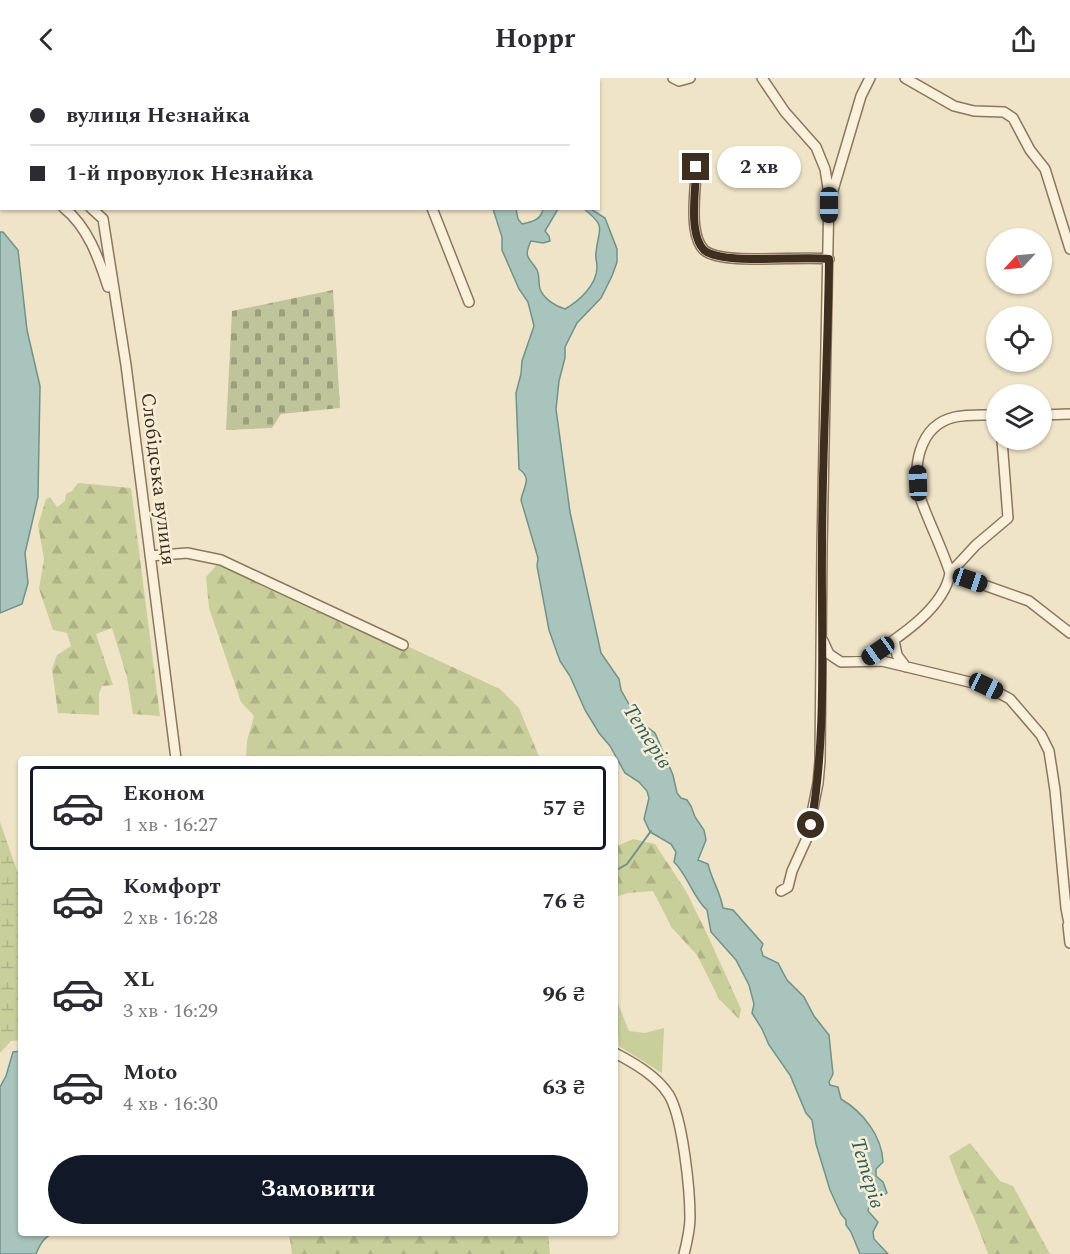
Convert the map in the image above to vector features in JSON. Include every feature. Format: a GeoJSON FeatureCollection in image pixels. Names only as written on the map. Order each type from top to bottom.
{"type":"FeatureCollection","features":[{"type":"Feature","properties":{"kind":"street"},"geometry":{"type":"LineString","coordinates":[[673,78],[679,81],[690,78]]}},
{"type":"Feature","properties":{"kind":"street"},"geometry":{"type":"LineString","coordinates":[[762,78],[785,112],[816,147],[825,169],[829,194],[824,403],[821,743],[818,783],[807,838],[792,871],[788,887],[781,891]]}},
{"type":"Feature","properties":{"kind":"street"},"geometry":{"type":"LineString","coordinates":[[829,205],[861,96],[870,78]]}},
{"type":"Feature","properties":{"kind":"street"},"geometry":{"type":"LineString","coordinates":[[905,78],[954,106],[974,111],[1004,112],[1013,118],[1030,150],[1045,169],[1070,249]]}},
{"type":"Feature","properties":{"kind":"street"},"geometry":{"type":"LineString","coordinates":[[696,167],[694,223],[697,237],[704,249],[718,256],[734,258],[767,259],[811,256],[829,259]]}},
{"type":"Feature","properties":{"kind":"street"},"geometry":{"type":"LineString","coordinates":[[66,210],[79,224],[98,257],[119,324]]}},
{"type":"Feature","properties":{"kind":"street"},"geometry":{"type":"LineString","coordinates":[[94,210],[103,219]]}},
{"type":"Feature","properties":{"kind":"street","name":"Слобідська вулиця"},"geometry":{"type":"LineString","coordinates":[[104,210],[103,219],[176,756]]}},
{"type":"Feature","properties":{"kind":"street"},"geometry":{"type":"LineString","coordinates":[[433,210],[469,302]]}},
{"type":"Feature","properties":{"kind":"street"},"geometry":{"type":"LineString","coordinates":[[1052,415],[1070,414]]}},
{"type":"Feature","properties":{"kind":"street"},"geometry":{"type":"LineString","coordinates":[[865,660],[894,640],[931,609],[942,597],[948,585],[950,573],[921,499],[918,483],[919,452],[933,429],[952,417],[986,415]]}},
{"type":"Feature","properties":{"kind":"street"},"geometry":{"type":"LineString","coordinates":[[950,573],[976,545],[1008,518],[1003,450]]}},
{"type":"Feature","properties":{"kind":"street"},"geometry":{"type":"LineString","coordinates":[[150,556],[187,553],[221,560],[404,645]]}},
{"type":"Feature","properties":{"kind":"street"},"geometry":{"type":"LineString","coordinates":[[950,573],[1029,601],[1070,633]]}},
{"type":"Feature","properties":{"kind":"street"},"geometry":{"type":"LineString","coordinates":[[822,639],[826,649],[835,659],[848,662],[882,661],[986,686],[1010,699],[1041,735],[1050,751],[1052,761],[1070,943]]}},
{"type":"Feature","properties":{"kind":"street"},"geometry":{"type":"LineString","coordinates":[[894,640],[897,655],[906,667]]}},
{"type":"Feature","properties":{"kind":"street"},"geometry":{"type":"LineString","coordinates":[[618,1055],[650,1075],[664,1088],[675,1108],[680,1128],[689,1202],[689,1232],[684,1254]]}},
{"type":"Feature","properties":{"kind":"green space"},"geometry":{"type":"Polygon","coordinates":[[[333,290],[340,408],[281,414],[272,428],[226,430],[232,311],[333,290]]]}},
{"type":"Feature","properties":{"kind":"green space"},"geometry":{"type":"Polygon","coordinates":[[[78,483],[131,488],[160,716],[133,714],[127,677],[112,628],[96,634],[113,685],[102,686],[99,694],[99,715],[58,713],[52,669],[57,655],[71,646],[67,633],[53,630],[39,589],[44,559],[38,525],[46,499],[50,497],[57,507],[65,501],[66,494],[72,491],[78,483]]]}},
{"type":"Feature","properties":{"kind":"green space"},"geometry":{"type":"Polygon","coordinates":[[[221,560],[500,689],[519,708],[539,756],[246,756],[247,741],[254,716],[241,702],[209,608],[206,577],[221,560]]]}},
{"type":"Feature","properties":{"kind":"green space"},"geometry":{"type":"Polygon","coordinates":[[[0,822],[18,873],[18,1040],[11,1041],[0,1053],[0,822]]]}},
{"type":"Feature","properties":{"kind":"green space"},"geometry":{"type":"Polygon","coordinates":[[[633,839],[655,844],[686,891],[708,936],[741,1009],[739,1019],[719,999],[697,955],[672,928],[653,891],[618,896],[618,846],[633,839]]]}},
{"type":"Feature","properties":{"kind":"green space"},"geometry":{"type":"Polygon","coordinates":[[[618,1004],[629,1031],[645,1033],[664,1028],[662,1073],[619,1046],[618,1004]]]}},
{"type":"Feature","properties":{"kind":"green space"},"geometry":{"type":"Polygon","coordinates":[[[970,1143],[1000,1181],[1013,1186],[1050,1254],[988,1254],[949,1156],[970,1143]]]}},
{"type":"Feature","properties":{"kind":"green space"},"geometry":{"type":"Polygon","coordinates":[[[289,1236],[548,1236],[550,1254],[292,1254],[289,1236]]]}},
{"type":"Feature","properties":{"kind":"water","name":"Тетерів"},"geometry":{"type":"Polygon","coordinates":[[[493,210],[516,210],[522,224],[538,218],[543,210],[557,210],[545,231],[550,241],[543,243],[531,241],[527,254],[538,272],[539,287],[544,296],[550,302],[565,309],[586,292],[596,274],[600,229],[596,220],[585,210],[593,210],[605,218],[617,249],[617,262],[601,298],[577,323],[565,347],[556,409],[570,512],[601,653],[619,679],[621,690],[635,715],[655,733],[673,775],[677,793],[681,798],[687,800],[704,830],[706,840],[698,860],[708,864],[723,908],[733,910],[763,944],[761,949],[763,956],[778,963],[787,980],[804,997],[814,1016],[829,1035],[833,1074],[830,1085],[838,1087],[841,1099],[864,1118],[875,1134],[882,1152],[883,1162],[876,1169],[876,1176],[883,1182],[887,1193],[870,1202],[868,1211],[878,1222],[873,1232],[874,1239],[888,1254],[860,1254],[830,1190],[816,1144],[812,1120],[806,1113],[790,1075],[769,1045],[752,1013],[754,1004],[749,985],[736,960],[711,932],[707,910],[674,862],[676,852],[671,844],[650,832],[644,819],[649,798],[647,791],[639,782],[625,773],[618,756],[616,756],[599,733],[585,710],[570,676],[560,661],[549,630],[537,566],[538,558],[521,500],[526,476],[519,469],[516,393],[522,361],[534,326],[528,302],[519,289],[502,250],[502,237],[493,210]]]}},
{"type":"Feature","properties":{"kind":"water"},"geometry":{"type":"Polygon","coordinates":[[[0,232],[3,232],[18,250],[27,330],[40,386],[38,497],[25,553],[28,583],[22,604],[0,613],[0,232]]]}},
{"type":"Feature","properties":{"kind":"water"},"geometry":{"type":"Polygon","coordinates":[[[18,1051],[18,1236],[50,1236],[43,1241],[36,1254],[0,1254],[0,1087],[13,1052],[18,1051]]]}},
{"type":"Feature","properties":{"kind":"waterway"},"geometry":{"type":"LineString","coordinates":[[618,869],[627,864],[651,831]]}},
{"type":"Feature","properties":{"kind":"route"},"geometry":{"type":"LineString","coordinates":[[696,167],[694,223],[697,237],[704,249],[718,256],[734,258],[767,259],[811,256],[829,259],[824,403],[821,743],[818,783],[811,825]]}}]}
